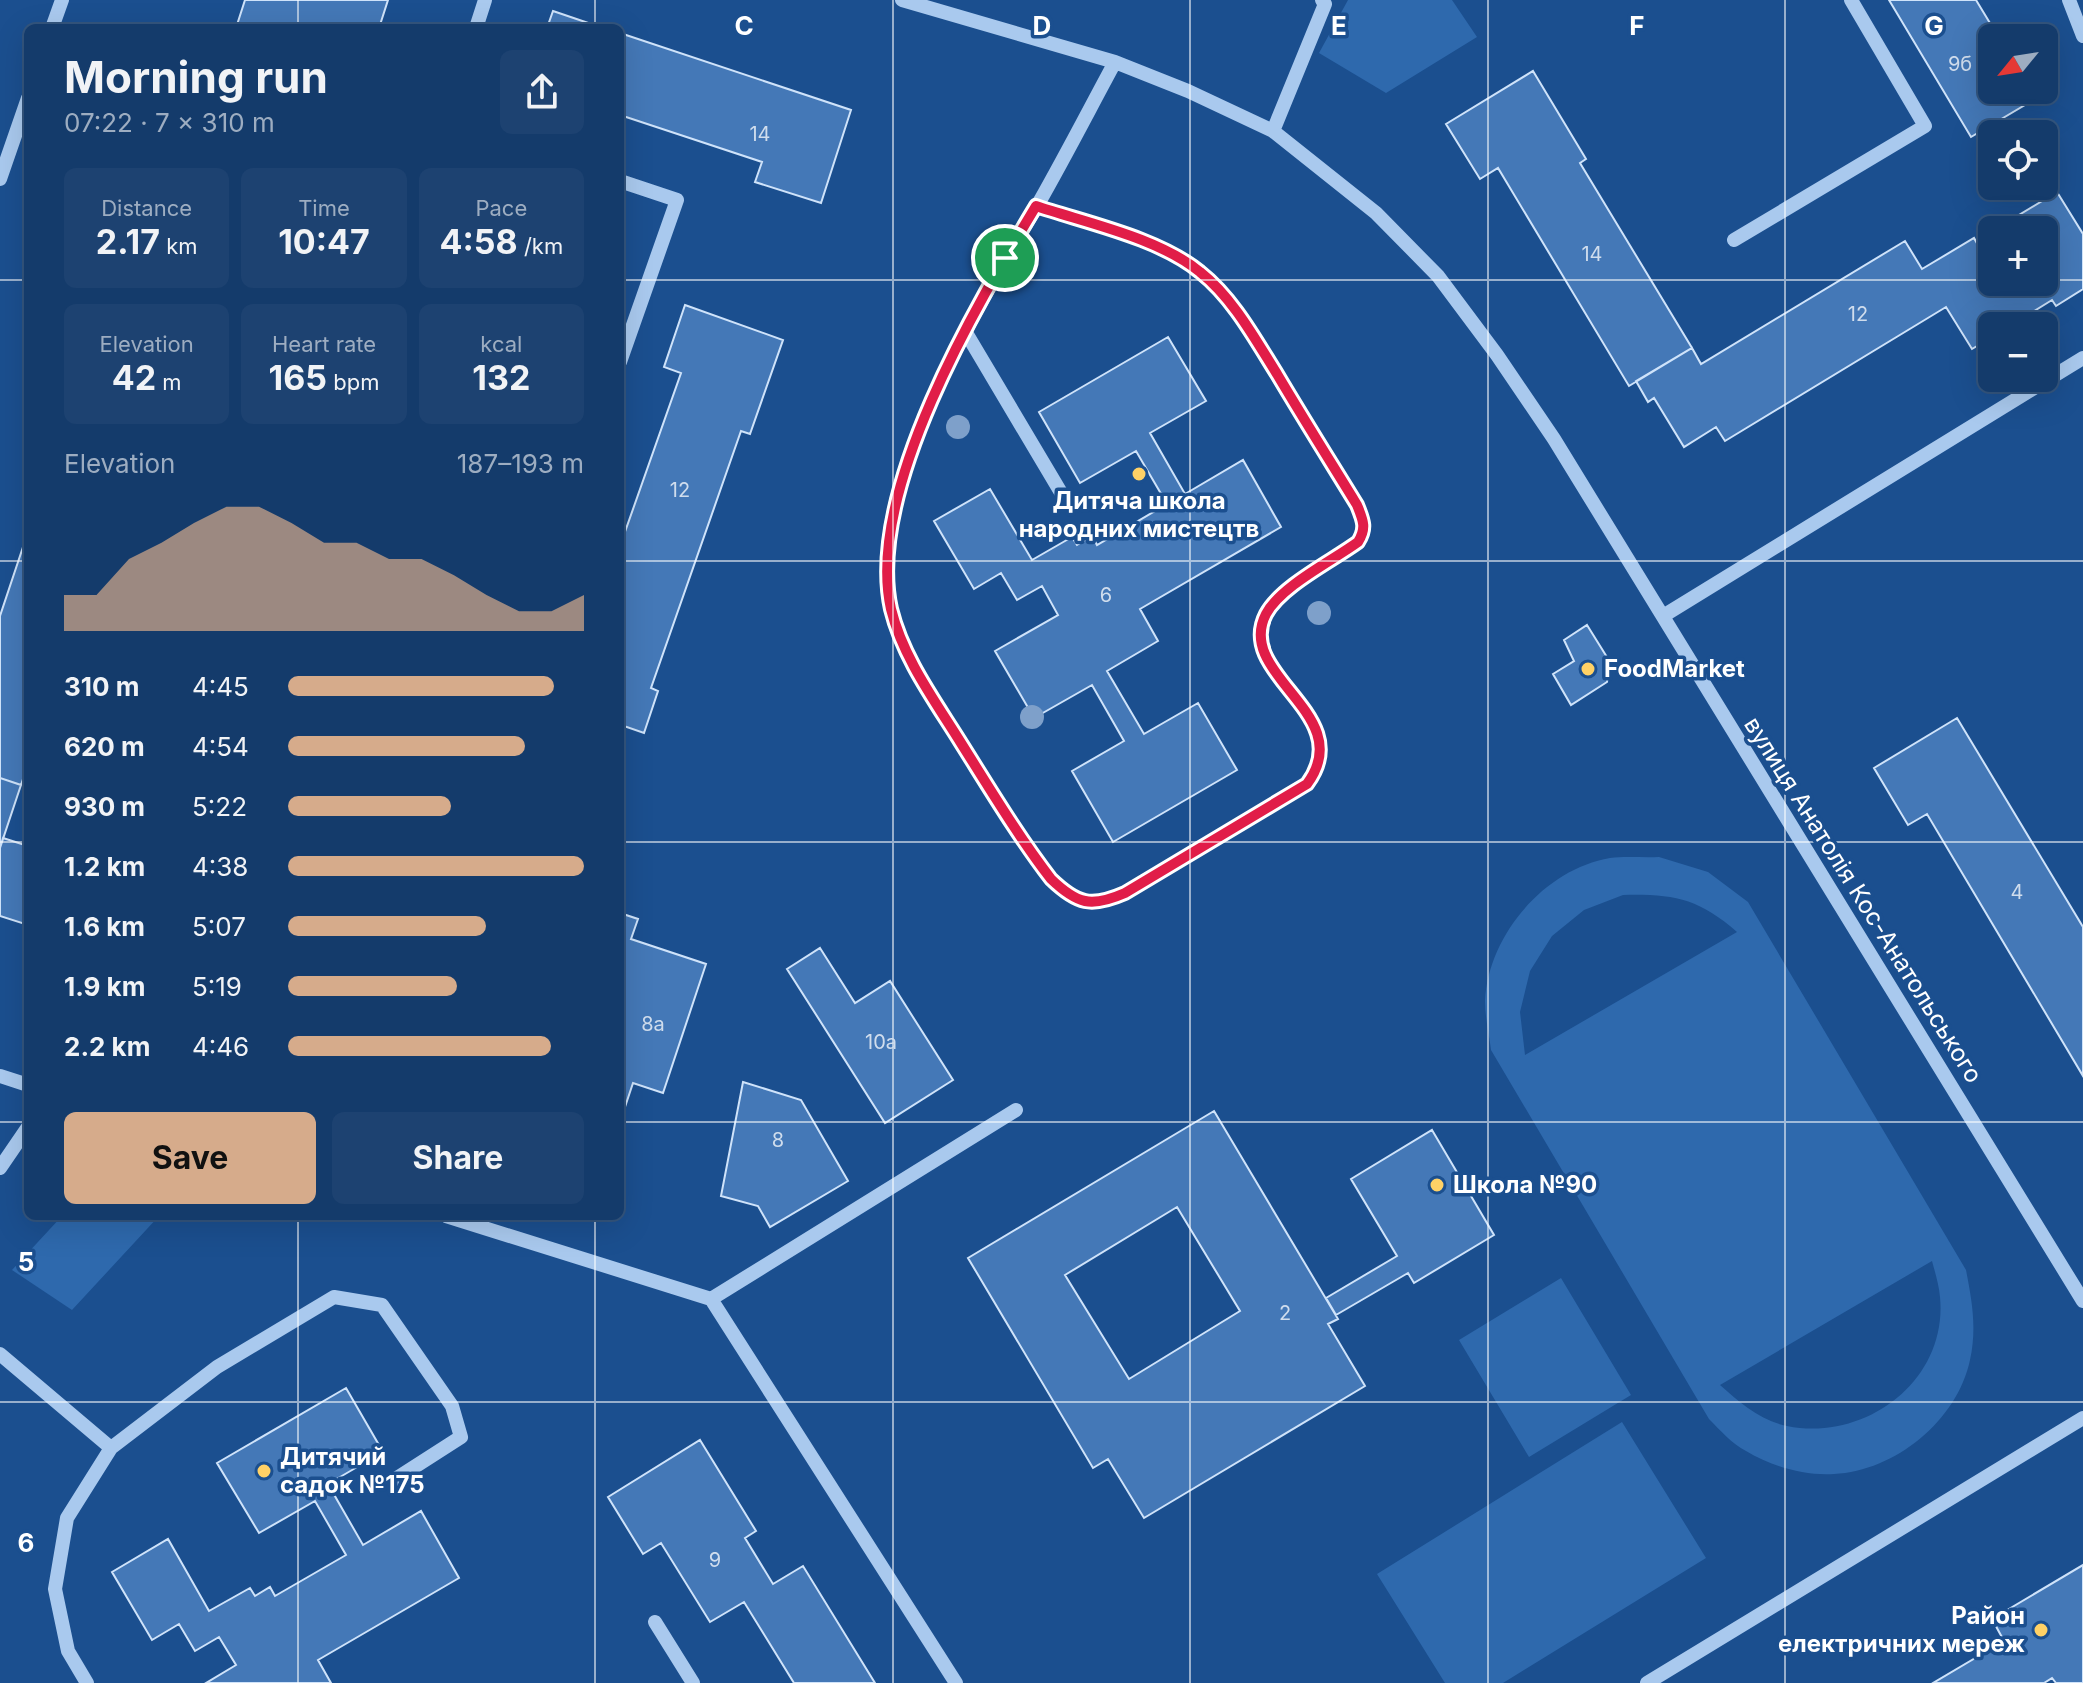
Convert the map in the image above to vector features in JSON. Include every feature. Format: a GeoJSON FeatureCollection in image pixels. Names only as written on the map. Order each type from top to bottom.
{"type":"FeatureCollection","features":[{"type":"Feature","properties":{"kind":"street"},"geometry":{"type":"LineString","coordinates":[[53,24],[62,0]]}},
{"type":"Feature","properties":{"kind":"street"},"geometry":{"type":"LineString","coordinates":[[477,24],[485,0]]}},
{"type":"Feature","properties":{"kind":"street","name":"вулиця Анатолія Кос-Анатольського"},"geometry":{"type":"LineString","coordinates":[[902,0],[1115,62],[1188,91],[1273,131],[1376,213],[1438,276],[1554,439],[2083,1301]]}},
{"type":"Feature","properties":{"kind":"street"},"geometry":{"type":"LineString","coordinates":[[1273,131],[1325,4],[1322,0]]}},
{"type":"Feature","properties":{"kind":"street"},"geometry":{"type":"LineString","coordinates":[[1734,240],[1925,126],[1851,0]]}},
{"type":"Feature","properties":{"kind":"street"},"geometry":{"type":"LineString","coordinates":[[2069,0],[2083,36]]}},
{"type":"Feature","properties":{"kind":"street"},"geometry":{"type":"LineString","coordinates":[[1036,206],[1135,239],[1172,254],[1200,271],[1224,295],[1249,329],[1364,521],[1364,532],[1358,542],[1280,598],[1267,612],[1262,625],[1261,638],[1270,663],[1319,734],[1322,754],[1317,770],[1307,784],[1108,901],[1088,903],[1076,900],[1051,879],[1034,858],[915,667],[900,638],[891,608],[887,577],[898,498],[920,431],[965,331],[1115,62]]}},
{"type":"Feature","properties":{"kind":"street"},"geometry":{"type":"LineString","coordinates":[[0,179],[24,110]]}},
{"type":"Feature","properties":{"kind":"street"},"geometry":{"type":"LineString","coordinates":[[624,182],[677,200],[624,351]]}},
{"type":"Feature","properties":{"kind":"street"},"geometry":{"type":"LineString","coordinates":[[965,331],[1066,501]]}},
{"type":"Feature","properties":{"kind":"street"},"geometry":{"type":"LineString","coordinates":[[1663,616],[2083,358]]}},
{"type":"Feature","properties":{"kind":"street"},"geometry":{"type":"LineString","coordinates":[[0,1076],[24,1084]]}},
{"type":"Feature","properties":{"kind":"street"},"geometry":{"type":"LineString","coordinates":[[711,1299],[1016,1110]]}},
{"type":"Feature","properties":{"kind":"street"},"geometry":{"type":"LineString","coordinates":[[0,1168],[24,1133]]}},
{"type":"Feature","properties":{"kind":"street"},"geometry":{"type":"LineString","coordinates":[[459,1220],[711,1299],[956,1683]]}},
{"type":"Feature","properties":{"kind":"street"},"geometry":{"type":"LineString","coordinates":[[87,1683],[68,1651],[55,1589],[67,1518],[111,1448],[217,1367],[334,1297],[382,1305],[452,1406],[461,1437],[394,1480]]}},
{"type":"Feature","properties":{"kind":"street"},"geometry":{"type":"LineString","coordinates":[[0,1354],[111,1448]]}},
{"type":"Feature","properties":{"kind":"street"},"geometry":{"type":"LineString","coordinates":[[1647,1683],[2083,1418]]}},
{"type":"Feature","properties":{"kind":"street"},"geometry":{"type":"LineString","coordinates":[[655,1622],[693,1683]]}},
{"type":"Feature","properties":{"kind":"shaded area"},"geometry":{"type":"Polygon","coordinates":[[[1348,0],[1452,0],[1477,37],[1386,93],[1319,53],[1348,0]]]}},
{"type":"Feature","properties":{"kind":"shaded area"},"geometry":{"type":"Polygon","coordinates":[[[1659,857],[1708,872],[1748,902],[1966,1270],[1972,1304],[1973,1337],[1963,1382],[1952,1403],[1920,1439],[1879,1464],[1834,1474],[1788,1469],[1741,1448],[1709,1419],[1491,1050],[1485,1007],[1489,976],[1497,952],[1524,909],[1563,876],[1586,865],[1610,858],[1659,857]],[[1623,895],[1584,910],[1552,936],[1530,971],[1520,1012],[1525,1055],[1737,932],[1710,912],[1684,900],[1623,895]],[[1932,1261],[1720,1385],[1759,1415],[1787,1426],[1816,1428],[1845,1424],[1872,1414],[1896,1399],[1916,1379],[1930,1355],[1939,1327],[1940,1297],[1932,1261]]]}},
{"type":"Feature","properties":{"kind":"shaded area"},"geometry":{"type":"Polygon","coordinates":[[[58,1220],[155,1220],[72,1310],[12,1270],[58,1220]]]}},
{"type":"Feature","properties":{"kind":"shaded area"},"geometry":{"type":"Polygon","coordinates":[[[1561,1278],[1631,1395],[1529,1457],[1459,1340],[1561,1278]]]}},
{"type":"Feature","properties":{"kind":"shaded area"},"geometry":{"type":"Polygon","coordinates":[[[1622,1422],[1706,1558],[1503,1683],[1445,1683],[1377,1574],[1622,1422]]]}},
{"type":"Feature","properties":{"kind":"building"},"geometry":{"type":"Polygon","coordinates":[[[245,0],[388,0],[380,24],[237,24],[245,0]]]}},
{"type":"Feature","properties":{"kind":"building"},"geometry":{"type":"Polygon","coordinates":[[[1889,0],[1976,0],[1991,24],[1978,24],[1978,104],[2027,104],[2000,120],[1978,120],[1978,133],[1971,137],[1889,0]]]}},
{"type":"Feature","properties":{"kind":"building"},"geometry":{"type":"Polygon","coordinates":[[[553,11],[591,24],[548,24],[553,11]]]}},
{"type":"Feature","properties":{"kind":"building"},"geometry":{"type":"Polygon","coordinates":[[[624,34],[851,110],[821,203],[755,182],[762,162],[624,116],[624,34]]]}},
{"type":"Feature","properties":{"kind":"building"},"geometry":{"type":"Polygon","coordinates":[[[1533,71],[1586,159],[1580,163],[1692,348],[1629,386],[1498,168],[1480,179],[1446,124],[1533,71]]]}},
{"type":"Feature","properties":{"kind":"building"},"geometry":{"type":"Polygon","coordinates":[[[2058,194],[2083,234],[2083,289],[2056,306],[2052,300],[2033,312],[1978,312],[1978,345],[1972,349],[1946,307],[1725,441],[1716,427],[1684,447],[1654,398],[1648,402],[1636,381],[1692,348],[1701,364],[1905,241],[1922,269],[1974,238],[1978,245],[1978,296],[2058,296],[2058,216],[2017,216],[2044,200],[2058,200],[2058,194]]]}},
{"type":"Feature","properties":{"kind":"building"},"geometry":{"type":"Polygon","coordinates":[[[685,305],[783,340],[750,434],[741,431],[651,688],[658,691],[644,733],[624,726],[624,535],[681,373],[664,367],[685,305]]]}},
{"type":"Feature","properties":{"kind":"building"},"geometry":{"type":"Polygon","coordinates":[[[1168,337],[1206,401],[1150,433],[1185,494],[1243,460],[1281,527],[1140,609],[1158,641],[1107,671],[1144,734],[1198,703],[1237,770],[1113,842],[1072,771],[1124,741],[1092,685],[1034,718],[995,651],[1058,615],[1042,586],[1017,600],[1001,573],[974,589],[934,521],[990,489],[1032,560],[1072,537],[1077,545],[1092,536],[1097,545],[1167,504],[1136,451],[1080,483],[1039,412],[1168,337]]]}},
{"type":"Feature","properties":{"kind":"building"},"geometry":{"type":"Polygon","coordinates":[[[24,544],[24,776],[21,785],[0,778],[0,616],[24,544]]]}},
{"type":"Feature","properties":{"kind":"building"},"geometry":{"type":"Polygon","coordinates":[[[1587,625],[1610,662],[1607,682],[1571,705],[1553,674],[1574,661],[1564,640],[1587,625]]]}},
{"type":"Feature","properties":{"kind":"building"},"geometry":{"type":"Polygon","coordinates":[[[1957,718],[2083,927],[2083,1076],[1927,814],[1908,825],[1874,768],[1957,718]]]}},
{"type":"Feature","properties":{"kind":"building"},"geometry":{"type":"Polygon","coordinates":[[[0,778],[21,785],[0,848],[0,778]]]}},
{"type":"Feature","properties":{"kind":"building"},"geometry":{"type":"Polygon","coordinates":[[[3,838],[24,845],[24,924],[0,916],[0,848],[3,838]]]}},
{"type":"Feature","properties":{"kind":"building"},"geometry":{"type":"Polygon","coordinates":[[[624,914],[638,919],[631,939],[706,964],[663,1093],[633,1083],[624,1110],[624,914]]]}},
{"type":"Feature","properties":{"kind":"building"},"geometry":{"type":"Polygon","coordinates":[[[820,948],[855,1003],[890,981],[953,1080],[885,1123],[787,969],[820,948]]]}},
{"type":"Feature","properties":{"kind":"building"},"geometry":{"type":"Polygon","coordinates":[[[743,1082],[801,1100],[848,1181],[770,1227],[758,1206],[721,1196],[743,1082]]]}},
{"type":"Feature","properties":{"kind":"building"},"geometry":{"type":"Polygon","coordinates":[[[1214,1111],[1338,1319],[1328,1324],[1365,1386],[1144,1518],[1108,1459],[1093,1468],[968,1258],[1214,1111]],[[1177,1207],[1065,1275],[1129,1379],[1240,1311],[1177,1207]]]}},
{"type":"Feature","properties":{"kind":"building"},"geometry":{"type":"Polygon","coordinates":[[[1432,1130],[1494,1235],[1414,1283],[1408,1273],[1336,1315],[1326,1298],[1397,1256],[1351,1179],[1432,1130]]]}},
{"type":"Feature","properties":{"kind":"building"},"geometry":{"type":"Polygon","coordinates":[[[346,1388],[383,1452],[328,1484],[363,1545],[421,1511],[459,1578],[318,1660],[331,1683],[206,1683],[236,1665],[219,1637],[195,1651],[179,1624],[152,1640],[112,1572],[168,1539],[209,1611],[250,1588],[255,1596],[270,1587],[275,1596],[346,1555],[315,1501],[259,1533],[217,1463],[346,1388]]]}},
{"type":"Feature","properties":{"kind":"building"},"geometry":{"type":"Polygon","coordinates":[[[700,1440],[756,1531],[745,1538],[773,1584],[803,1566],[875,1683],[794,1683],[744,1602],[710,1622],[661,1543],[643,1554],[608,1497],[700,1440]]]}},
{"type":"Feature","properties":{"kind":"building","name":"Район електричних мереж"},"geometry":{"type":"Polygon","coordinates":[[[2083,1565],[2083,1683],[2056,1683],[2052,1678],[2044,1683],[1933,1683],[2004,1641],[1992,1619],[2083,1565]]]}},
{"type":"Feature","properties":{"kind":"place","name":"Дитяча школа народних мистецтв"},"geometry":{"type":"Point","coordinates":[1139,474]}},
{"type":"Feature","properties":{"kind":"place","name":"FoodMarket"},"geometry":{"type":"Point","coordinates":[1588,669]}},
{"type":"Feature","properties":{"kind":"place","name":"Школа №90"},"geometry":{"type":"Point","coordinates":[1437,1185]}},
{"type":"Feature","properties":{"kind":"place","name":"Дитячий садок №175"},"geometry":{"type":"Point","coordinates":[264,1471]}},
{"type":"Feature","properties":{"kind":"place","name":"Район електричних мереж"},"geometry":{"type":"Point","coordinates":[2041,1630]}},
{"type":"Feature","properties":{"kind":"route"},"geometry":{"type":"LineString","coordinates":[[1036,206],[1135,239],[1172,254],[1200,271],[1224,295],[1249,329],[1364,521],[1364,532],[1358,542],[1280,598],[1267,612],[1262,625],[1261,638],[1270,663],[1319,734],[1322,754],[1317,770],[1307,784],[1108,901],[1088,903],[1076,900],[1051,879],[1034,858],[915,667],[900,638],[891,608],[887,577],[890,541],[898,498],[915,443],[969,321],[1005,258],[1036,206]]}}]}
